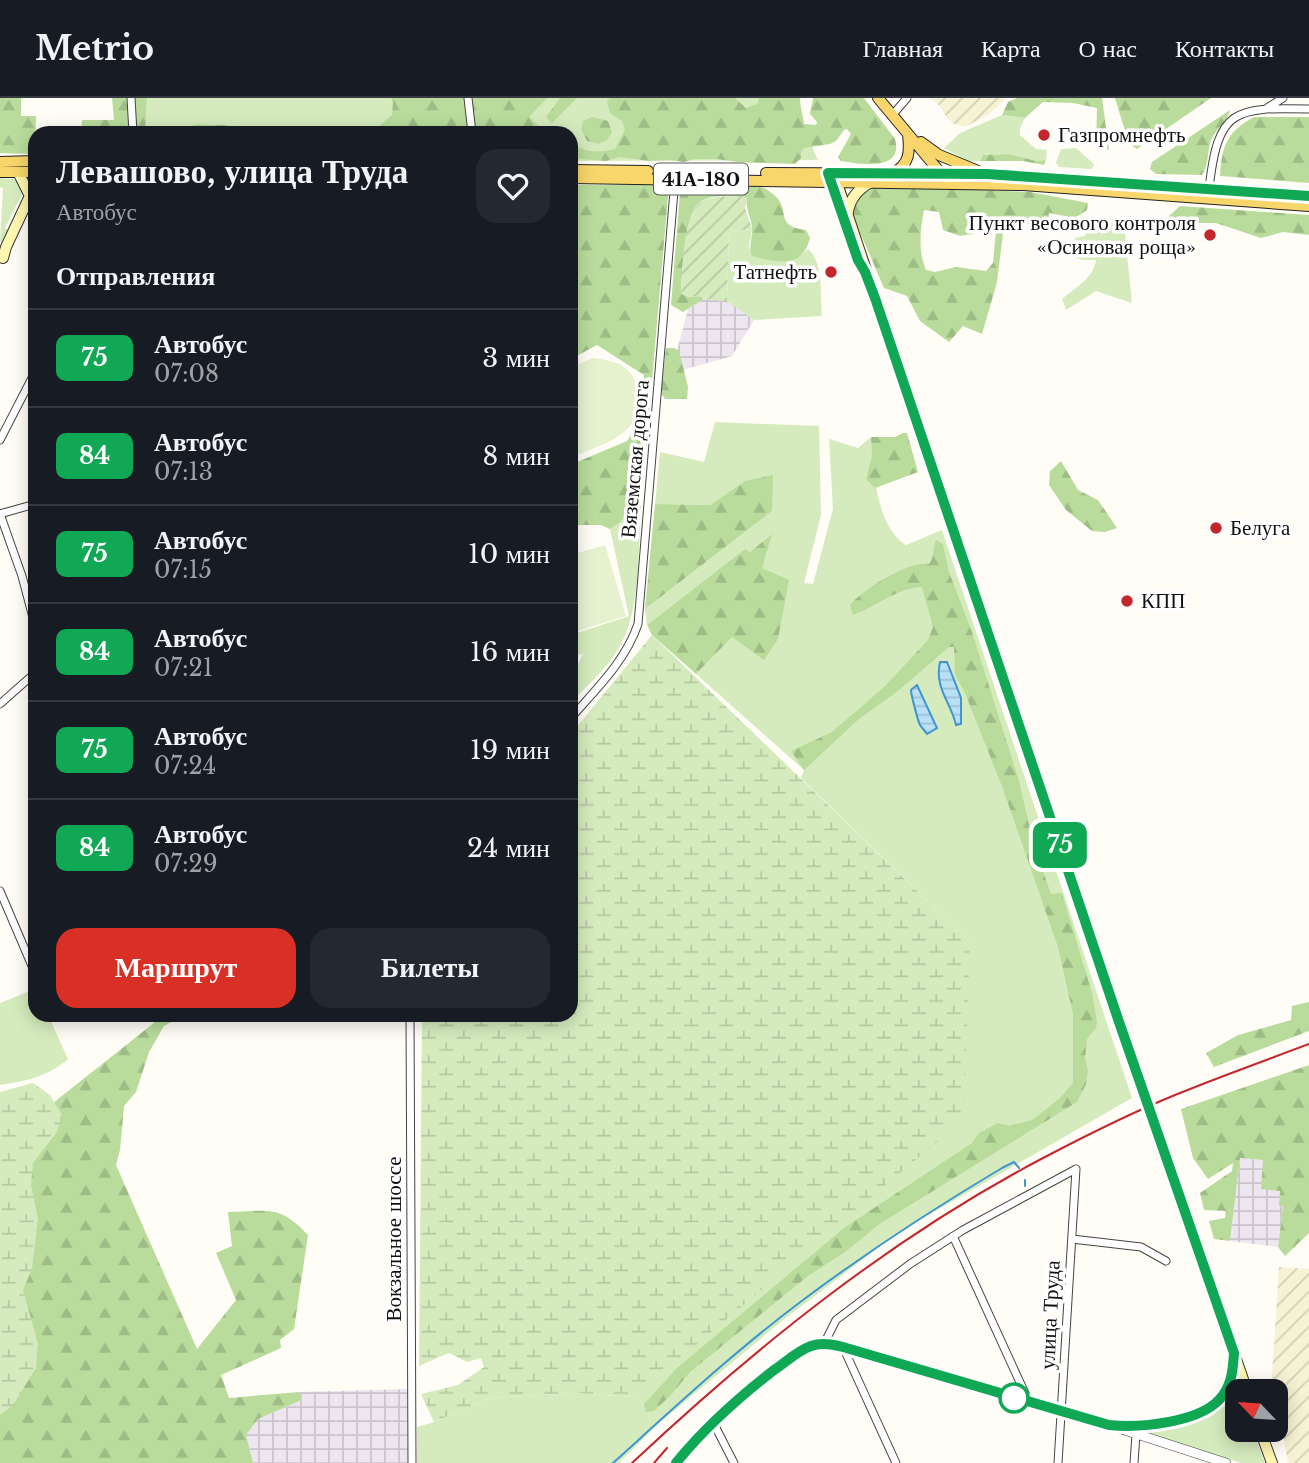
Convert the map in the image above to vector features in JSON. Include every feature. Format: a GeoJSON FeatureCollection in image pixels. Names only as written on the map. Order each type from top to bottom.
{"type":"FeatureCollection","features":[{"type":"Feature","properties":{"kind":"main road"},"geometry":{"type":"LineString","coordinates":[[878,98],[945,176]]}},
{"type":"Feature","properties":{"kind":"main road"},"geometry":{"type":"LineString","coordinates":[[884,98],[945,176]]}},
{"type":"Feature","properties":{"kind":"main road"},"geometry":{"type":"LineString","coordinates":[[893,173],[901,169],[908,158],[908,134]]}},
{"type":"Feature","properties":{"kind":"main road"},"geometry":{"type":"LineString","coordinates":[[921,142],[939,155],[987,174]]}},
{"type":"Feature","properties":{"kind":"main road"},"geometry":{"type":"LineString","coordinates":[[0,162],[28,162]]}},
{"type":"Feature","properties":{"kind":"main road","name":"41А-180"},"geometry":{"type":"LineString","coordinates":[[578,170],[871,182],[987,174],[1309,196]]}},
{"type":"Feature","properties":{"kind":"main road"},"geometry":{"type":"LineString","coordinates":[[0,172],[28,172]]}},
{"type":"Feature","properties":{"kind":"main road"},"geometry":{"type":"LineString","coordinates":[[18,172],[28,191]]}},
{"type":"Feature","properties":{"kind":"main road","name":"41А-180"},"geometry":{"type":"LineString","coordinates":[[578,178],[832,179],[893,173],[1309,206]]}},
{"type":"Feature","properties":{"kind":"main road"},"geometry":{"type":"LineString","coordinates":[[832,179],[848,215],[1135,1070],[1242,1379]]}},
{"type":"Feature","properties":{"kind":"main road"},"geometry":{"type":"LineString","coordinates":[[832,179],[858,260],[865,272]]}},
{"type":"Feature","properties":{"kind":"main road"},"geometry":{"type":"LineString","coordinates":[[848,215],[849,203],[856,193],[871,182]]}},
{"type":"Feature","properties":{"kind":"main road"},"geometry":{"type":"LineString","coordinates":[[1,260],[11,249],[28,208]]}},
{"type":"Feature","properties":{"kind":"main road"},"geometry":{"type":"LineString","coordinates":[[1264,1442],[1272,1463]]}},
{"type":"Feature","properties":{"kind":"street"},"geometry":{"type":"LineString","coordinates":[[131,98],[133,126]]}},
{"type":"Feature","properties":{"kind":"street"},"geometry":{"type":"LineString","coordinates":[[468,98],[471,126]]}},
{"type":"Feature","properties":{"kind":"street"},"geometry":{"type":"LineString","coordinates":[[895,112],[907,98]]}},
{"type":"Feature","properties":{"kind":"street"},"geometry":{"type":"LineString","coordinates":[[1266,108],[1283,98]]}},
{"type":"Feature","properties":{"kind":"street"},"geometry":{"type":"LineString","coordinates":[[1209,189],[1214,148],[1231,120],[1243,113],[1266,108],[1309,110]]}},
{"type":"Feature","properties":{"kind":"street","name":"Вяземская дорога"},"geometry":{"type":"LineString","coordinates":[[578,710],[617,665],[638,624],[675,179]]}},
{"type":"Feature","properties":{"kind":"street"},"geometry":{"type":"LineString","coordinates":[[0,440],[28,386]]}},
{"type":"Feature","properties":{"kind":"street"},"geometry":{"type":"LineString","coordinates":[[28,506],[0,514],[28,599]]}},
{"type":"Feature","properties":{"kind":"street"},"geometry":{"type":"LineString","coordinates":[[0,704],[28,679]]}},
{"type":"Feature","properties":{"kind":"street"},"geometry":{"type":"LineString","coordinates":[[0,891],[28,957]]}},
{"type":"Feature","properties":{"kind":"street","name":"Вокзальное шоссе"},"geometry":{"type":"LineString","coordinates":[[410,1022],[412,1463]]}},
{"type":"Feature","properties":{"kind":"street","name":"улица Труда"},"geometry":{"type":"LineString","coordinates":[[953,1236],[1076,1169],[1058,1463]]}},
{"type":"Feature","properties":{"kind":"street"},"geometry":{"type":"LineString","coordinates":[[824,1344],[836,1320],[953,1236],[1029,1402]]}},
{"type":"Feature","properties":{"kind":"street"},"geometry":{"type":"LineString","coordinates":[[1072,1239],[1141,1247],[1166,1261]]}},
{"type":"Feature","properties":{"kind":"street"},"geometry":{"type":"LineString","coordinates":[[676,1463],[713,1422],[748,1390],[796,1354],[811,1346],[824,1344],[843,1347],[1109,1425],[1226,1463]]}},
{"type":"Feature","properties":{"kind":"street"},"geometry":{"type":"LineString","coordinates":[[843,1347],[895,1463]]}},
{"type":"Feature","properties":{"kind":"street"},"geometry":{"type":"LineString","coordinates":[[1109,1425],[1138,1426],[1175,1420],[1209,1408],[1223,1396],[1233,1371],[1234,1353]]}},
{"type":"Feature","properties":{"kind":"street"},"geometry":{"type":"LineString","coordinates":[[713,1422],[734,1463]]}},
{"type":"Feature","properties":{"kind":"street"},"geometry":{"type":"LineString","coordinates":[[1135,1463],[1136,1434]]}},
{"type":"Feature","properties":{"kind":"shaded area"},"geometry":{"type":"Polygon","coordinates":[[[930,98],[1006,98],[988,115],[965,127],[954,124],[930,98]]]}},
{"type":"Feature","properties":{"kind":"shaded area"},"geometry":{"type":"Polygon","coordinates":[[[704,299],[729,301],[754,320],[732,356],[683,370],[677,351],[688,309],[704,299]]]}},
{"type":"Feature","properties":{"kind":"shaded area"},"geometry":{"type":"Polygon","coordinates":[[[1240,1158],[1263,1160],[1280,1191],[1283,1206],[1278,1247],[1230,1241],[1240,1158]]]}},
{"type":"Feature","properties":{"kind":"shaded area"},"geometry":{"type":"Polygon","coordinates":[[[1279,1267],[1309,1269],[1309,1463],[1288,1463],[1284,1442],[1288,1442],[1288,1379],[1272,1379],[1279,1267]]]}},
{"type":"Feature","properties":{"kind":"shaded area"},"geometry":{"type":"Polygon","coordinates":[[[408,1389],[408,1463],[253,1463],[246,1435],[258,1419],[302,1400],[299,1392],[408,1389]]]}},
{"type":"Feature","properties":{"kind":"green space"},"geometry":{"type":"Polygon","coordinates":[[[0,98],[21,98],[21,116],[36,116],[36,126],[28,126],[28,154],[0,153],[0,98]]]}},
{"type":"Feature","properties":{"kind":"green space"},"geometry":{"type":"Polygon","coordinates":[[[112,98],[147,98],[145,126],[82,126],[82,120],[114,120],[112,98]]]}},
{"type":"Feature","properties":{"kind":"green space"},"geometry":{"type":"Polygon","coordinates":[[[147,98],[790,98],[818,160],[578,161],[578,126],[145,126],[147,98]]]}},
{"type":"Feature","properties":{"kind":"green space"},"geometry":{"type":"Polygon","coordinates":[[[391,98],[466,98],[468,126],[379,126],[392,115],[391,98]]]}},
{"type":"Feature","properties":{"kind":"green space"},"geometry":{"type":"Polygon","coordinates":[[[470,98],[547,98],[529,117],[539,126],[474,126],[470,98]]]}},
{"type":"Feature","properties":{"kind":"green space"},"geometry":{"type":"Polygon","coordinates":[[[560,98],[577,98],[552,123],[546,117],[560,98]]]}},
{"type":"Feature","properties":{"kind":"green space"},"geometry":{"type":"Polygon","coordinates":[[[610,98],[735,98],[746,108],[757,104],[759,98],[800,98],[804,124],[816,125],[817,122],[810,114],[813,98],[864,98],[895,139],[896,150],[893,157],[878,164],[841,161],[838,157],[851,134],[847,129],[830,144],[804,148],[801,158],[795,164],[717,159],[684,162],[620,157],[606,161],[578,159],[578,146],[592,151],[615,149],[625,130],[622,121],[610,113],[607,101],[610,98]]]}},
{"type":"Feature","properties":{"kind":"green space"},"geometry":{"type":"Polygon","coordinates":[[[1017,98],[1102,98],[1109,150],[1096,146],[1097,108],[1073,103],[1043,102],[1025,118],[1002,115],[1008,102],[1017,98]]]}},
{"type":"Feature","properties":{"kind":"green space"},"geometry":{"type":"Polygon","coordinates":[[[1115,98],[1211,98],[1137,149],[1129,144],[1115,98]]]}},
{"type":"Feature","properties":{"kind":"green space"},"geometry":{"type":"Polygon","coordinates":[[[1230,110],[1211,140],[1202,175],[1156,174],[1150,169],[1152,162],[1230,110]]]}},
{"type":"Feature","properties":{"kind":"green space"},"geometry":{"type":"Polygon","coordinates":[[[1002,115],[1025,118],[1020,135],[1036,149],[1047,150],[1046,160],[1036,161],[1009,154],[983,155],[980,161],[967,161],[944,148],[960,133],[1002,115]]]}},
{"type":"Feature","properties":{"kind":"green space"},"geometry":{"type":"Polygon","coordinates":[[[592,117],[608,121],[612,132],[607,140],[598,144],[587,141],[581,129],[583,121],[592,117]]]}},
{"type":"Feature","properties":{"kind":"green space"},"geometry":{"type":"Polygon","coordinates":[[[1254,117],[1309,117],[1309,183],[1220,176],[1222,156],[1228,140],[1238,128],[1254,117]]]}},
{"type":"Feature","properties":{"kind":"green space"},"geometry":{"type":"Polygon","coordinates":[[[197,124],[248,126],[190,126],[197,124]]]}},
{"type":"Feature","properties":{"kind":"green space"},"geometry":{"type":"Polygon","coordinates":[[[1076,148],[1094,164],[1092,169],[1059,167],[1056,163],[1061,149],[1076,148]]]}},
{"type":"Feature","properties":{"kind":"green space"},"geometry":{"type":"Polygon","coordinates":[[[1009,154],[1036,161],[1046,160],[1044,165],[1023,161],[980,161],[983,155],[1009,154]]]}},
{"type":"Feature","properties":{"kind":"green space"},"geometry":{"type":"Polygon","coordinates":[[[0,178],[20,182],[18,184],[22,194],[5,228],[8,229],[2,243],[3,188],[0,187],[0,178]]]}},
{"type":"Feature","properties":{"kind":"green space"},"geometry":{"type":"Polygon","coordinates":[[[754,183],[778,199],[785,219],[791,226],[806,230],[810,238],[806,248],[801,255],[787,261],[752,256],[752,227],[747,198],[722,196],[704,200],[694,210],[687,232],[681,293],[704,299],[683,312],[671,305],[680,193],[693,184],[754,183]]]}},
{"type":"Feature","properties":{"kind":"green space"},"geometry":{"type":"Polygon","coordinates":[[[578,185],[669,185],[641,507],[610,529],[601,525],[578,525],[578,462],[627,441],[640,421],[644,375],[597,345],[578,355],[578,185]]]}},
{"type":"Feature","properties":{"kind":"green space"},"geometry":{"type":"Polygon","coordinates":[[[876,186],[1030,192],[1088,203],[1087,210],[1075,218],[1049,213],[1048,223],[1004,225],[997,282],[982,334],[963,326],[949,342],[920,321],[907,296],[884,288],[852,214],[858,194],[876,186]],[[924,210],[920,240],[926,270],[935,272],[956,267],[986,271],[993,263],[996,230],[960,236],[943,230],[939,212],[924,210]]]}},
{"type":"Feature","properties":{"kind":"green space"},"geometry":{"type":"Polygon","coordinates":[[[732,196],[747,198],[745,208],[752,229],[729,231],[727,301],[681,294],[684,246],[694,210],[707,199],[732,196]]]}},
{"type":"Feature","properties":{"kind":"green space"},"geometry":{"type":"Polygon","coordinates":[[[1180,206],[1309,215],[1309,235],[1283,232],[1261,238],[1216,223],[1187,223],[1179,232],[1171,227],[1169,216],[1180,206]]]}},
{"type":"Feature","properties":{"kind":"green space"},"geometry":{"type":"Polygon","coordinates":[[[1090,219],[1124,224],[1132,303],[1096,291],[1066,310],[1062,299],[1083,282],[1096,260],[1074,257],[1075,238],[1085,236],[1090,219]]]}},
{"type":"Feature","properties":{"kind":"green space"},"geometry":{"type":"Polygon","coordinates":[[[752,229],[749,246],[753,256],[782,261],[802,255],[808,249],[813,255],[819,271],[822,316],[754,320],[727,301],[729,231],[752,229]]]}},
{"type":"Feature","properties":{"kind":"green space"},"geometry":{"type":"Polygon","coordinates":[[[666,348],[679,351],[688,387],[687,399],[665,399],[661,393],[666,348]]]}},
{"type":"Feature","properties":{"kind":"green space"},"geometry":{"type":"Polygon","coordinates":[[[592,358],[619,364],[634,378],[640,396],[636,416],[624,432],[578,455],[578,365],[592,358]]]}},
{"type":"Feature","properties":{"kind":"green space"},"geometry":{"type":"Polygon","coordinates":[[[715,422],[819,426],[821,515],[804,583],[813,584],[833,509],[829,439],[858,448],[871,437],[878,496],[888,525],[896,537],[906,545],[942,530],[1132,1098],[899,1232],[782,1321],[658,1424],[619,1463],[417,1463],[417,1427],[490,1398],[575,1393],[634,1397],[970,942],[801,778],[804,770],[696,674],[732,637],[761,568],[771,535],[750,552],[744,550],[647,625],[645,609],[772,511],[745,481],[710,505],[655,504],[660,452],[704,462],[715,422]]]}},
{"type":"Feature","properties":{"kind":"green space"},"geometry":{"type":"Polygon","coordinates":[[[907,433],[918,472],[875,488],[866,479],[872,456],[871,437],[895,437],[907,433]]]}},
{"type":"Feature","properties":{"kind":"green space"},"geometry":{"type":"Polygon","coordinates":[[[1061,461],[1078,490],[1098,500],[1117,528],[1105,532],[1092,531],[1066,510],[1049,485],[1050,471],[1061,461]]]}},
{"type":"Feature","properties":{"kind":"green space"},"geometry":{"type":"Polygon","coordinates":[[[773,475],[772,511],[645,609],[655,504],[710,505],[745,481],[773,475]]]}},
{"type":"Feature","properties":{"kind":"green space"},"geometry":{"type":"Polygon","coordinates":[[[641,507],[635,597],[627,631],[610,662],[578,696],[578,665],[583,654],[578,655],[578,633],[629,616],[610,529],[641,507]]]}},
{"type":"Feature","properties":{"kind":"green space"},"geometry":{"type":"Polygon","coordinates":[[[772,534],[762,568],[789,580],[778,639],[764,660],[732,637],[696,674],[652,635],[647,625],[745,549],[750,552],[772,534]]]}},
{"type":"Feature","properties":{"kind":"green space"},"geometry":{"type":"Polygon","coordinates":[[[936,540],[943,544],[949,572],[972,632],[1019,781],[1033,842],[1051,894],[1062,893],[1092,993],[1097,1022],[1096,1028],[1087,1039],[1086,1084],[1077,1102],[881,1223],[845,1252],[808,1276],[690,1372],[654,1411],[646,1412],[644,1404],[677,1368],[844,1228],[972,1143],[979,1133],[998,1123],[1009,1126],[1032,1120],[1059,1099],[1073,1083],[1073,1014],[1058,947],[1003,789],[965,693],[955,675],[954,647],[949,647],[898,691],[859,719],[804,770],[791,751],[832,732],[884,687],[928,640],[933,627],[922,587],[905,590],[853,615],[850,605],[865,591],[887,577],[910,566],[929,564],[936,540]]]}},
{"type":"Feature","properties":{"kind":"green space"},"geometry":{"type":"Polygon","coordinates":[[[605,545],[626,616],[578,631],[578,553],[605,545]]]}},
{"type":"Feature","properties":{"kind":"green space"},"geometry":{"type":"Polygon","coordinates":[[[652,635],[970,942],[964,1119],[634,1397],[575,1393],[490,1398],[434,1422],[421,1394],[458,1385],[484,1367],[481,1358],[467,1362],[449,1353],[419,1366],[422,1022],[578,1022],[578,725],[652,635]]]}},
{"type":"Feature","properties":{"kind":"green space"},"geometry":{"type":"Polygon","coordinates":[[[28,992],[28,1022],[51,1022],[68,1059],[44,1074],[0,1085],[0,1003],[28,992]]]}},
{"type":"Feature","properties":{"kind":"green space"},"geometry":{"type":"Polygon","coordinates":[[[1309,1002],[1309,1031],[1214,1067],[1206,1053],[1238,1035],[1291,1020],[1292,1006],[1309,1002]]]}},
{"type":"Feature","properties":{"kind":"green space"},"geometry":{"type":"Polygon","coordinates":[[[155,1022],[171,1022],[164,1026],[149,1052],[136,1092],[124,1106],[116,1165],[197,1349],[236,1300],[216,1253],[232,1246],[228,1212],[263,1211],[281,1214],[308,1235],[294,1329],[280,1340],[281,1348],[221,1375],[229,1398],[299,1392],[302,1400],[258,1419],[246,1435],[253,1463],[0,1463],[0,1145],[155,1022]]]}},
{"type":"Feature","properties":{"kind":"green space"},"geometry":{"type":"Polygon","coordinates":[[[1309,1065],[1309,1233],[1285,1256],[1278,1247],[1283,1206],[1279,1206],[1280,1191],[1261,1189],[1263,1160],[1240,1158],[1230,1241],[1214,1239],[1209,1221],[1225,1218],[1226,1211],[1204,1210],[1200,1193],[1232,1171],[1233,1163],[1208,1179],[1193,1158],[1181,1109],[1309,1065]]]}},
{"type":"Feature","properties":{"kind":"green space"},"geometry":{"type":"Polygon","coordinates":[[[33,1083],[50,1095],[62,1115],[57,1132],[33,1163],[31,1186],[38,1218],[32,1269],[23,1290],[38,1344],[36,1368],[13,1405],[0,1415],[0,1092],[33,1083]]]}},
{"type":"Feature","properties":{"kind":"green space"},"geometry":{"type":"Polygon","coordinates":[[[1225,1404],[1225,1442],[1257,1442],[1265,1463],[1241,1463],[1146,1433],[1146,1430],[1204,1416],[1225,1404]]]}},
{"type":"Feature","properties":{"kind":"water"},"geometry":{"type":"Polygon","coordinates":[[[940,662],[947,662],[961,698],[961,724],[956,725],[941,687],[940,662]]]}},
{"type":"Feature","properties":{"kind":"water"},"geometry":{"type":"Polygon","coordinates":[[[917,685],[937,728],[927,734],[920,725],[912,697],[911,690],[917,685]]]}},
{"type":"Feature","properties":{"kind":"waterway"},"geometry":{"type":"LineString","coordinates":[[613,1463],[730,1359],[827,1282],[901,1231],[1002,1168],[1014,1162],[1019,1168]]}},
{"type":"Feature","properties":{"kind":"waterway"},"geometry":{"type":"LineString","coordinates":[[1025,1180],[1025,1186]]}},
{"type":"Feature","properties":{"kind":"railway"},"geometry":{"type":"LineString","coordinates":[[632,1463],[728,1377],[828,1296],[880,1258],[988,1188],[1159,1102],[1309,1044]]}},
{"type":"Feature","properties":{"kind":"railway"},"geometry":{"type":"LineString","coordinates":[[654,1463],[667,1448]]}},
{"type":"Feature","properties":{"kind":"bus line","name":"75"},"geometry":{"type":"LineString","coordinates":[[676,1463],[713,1422],[748,1390],[796,1354],[811,1346],[824,1344],[843,1347],[1109,1425],[1154,1425],[1175,1420],[1209,1408],[1223,1396],[1233,1371],[1234,1353],[1118,1019],[875,298],[858,260],[828,173],[987,174],[1309,196]]}},
{"type":"Feature","properties":{"kind":"place","name":"Газпромнефть"},"geometry":{"type":"Point","coordinates":[1044,135]}},
{"type":"Feature","properties":{"kind":"place","name":"Пункт весового контроля «Осиновая роща»"},"geometry":{"type":"Point","coordinates":[1210,235]}},
{"type":"Feature","properties":{"kind":"place","name":"Татнефть"},"geometry":{"type":"Point","coordinates":[831,272]}},
{"type":"Feature","properties":{"kind":"place","name":"Белуга"},"geometry":{"type":"Point","coordinates":[1216,528]}},
{"type":"Feature","properties":{"kind":"place","name":"КПП"},"geometry":{"type":"Point","coordinates":[1127,601]}}]}
